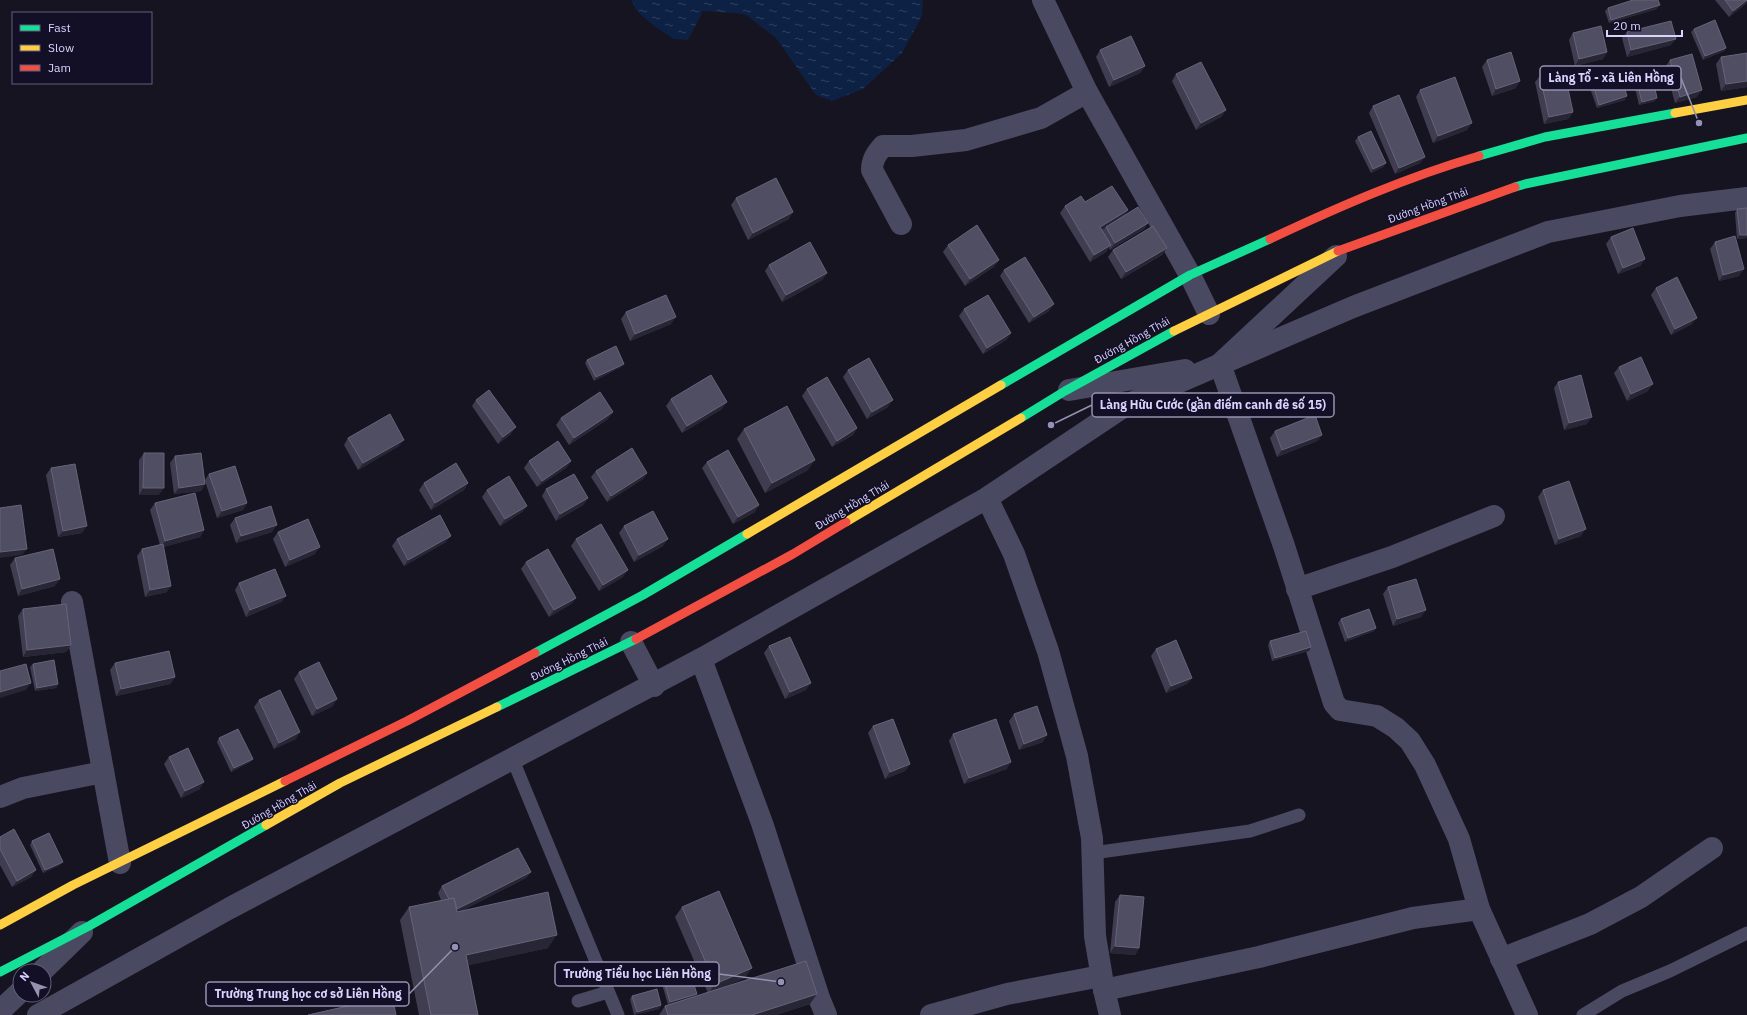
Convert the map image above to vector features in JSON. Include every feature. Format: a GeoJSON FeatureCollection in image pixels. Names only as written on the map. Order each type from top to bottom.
{"type":"FeatureCollection","features":[{"type":"Feature","properties":{"kind":"main road"},"geometry":{"type":"LineString","coordinates":[[0,925],[73,885],[407,721],[643,595],[1138,304],[1190,275],[1315,218],[1435,169],[1545,137],[1747,100]]}},
{"type":"Feature","properties":{"kind":"main road","name":"Đường Hồng Thái"},"geometry":{"type":"LineString","coordinates":[[0,972],[89,926],[340,783],[631,642],[793,554],[1065,391],[1162,337],[1265,288],[1344,248],[1525,184],[1747,138]]}},
{"type":"Feature","properties":{"kind":"street"},"geometry":{"type":"LineString","coordinates":[[1043,0],[1087,92],[1190,275],[1209,314]]}},
{"type":"Feature","properties":{"kind":"street"},"geometry":{"type":"LineString","coordinates":[[901,224],[872,170],[872,163],[876,154],[883,146],[912,146],[966,140],[1041,118],[1087,92]]}},
{"type":"Feature","properties":{"kind":"street"},"geometry":{"type":"LineString","coordinates":[[1724,142],[1747,145]]}},
{"type":"Feature","properties":{"kind":"street"},"geometry":{"type":"LineString","coordinates":[[38,1015],[230,908],[701,660],[987,498],[1126,405],[1353,307],[1548,232],[1680,206],[1747,198]]}},
{"type":"Feature","properties":{"kind":"street"},"geometry":{"type":"LineString","coordinates":[[1065,391],[1220,364],[1344,248]]}},
{"type":"Feature","properties":{"kind":"street"},"geometry":{"type":"LineString","coordinates":[[1220,364],[1297,589],[1334,703],[1340,710],[1377,716],[1396,728],[1410,741],[1425,765],[1459,840],[1479,909],[1527,1015]]}},
{"type":"Feature","properties":{"kind":"street"},"geometry":{"type":"LineString","coordinates":[[987,498],[1014,554],[1048,651],[1077,756],[1092,838],[1095,936],[1110,1015]]}},
{"type":"Feature","properties":{"kind":"street"},"geometry":{"type":"LineString","coordinates":[[1297,589],[1392,557],[1494,516]]}},
{"type":"Feature","properties":{"kind":"street"},"geometry":{"type":"LineString","coordinates":[[72,602],[120,862]]}},
{"type":"Feature","properties":{"kind":"street"},"geometry":{"type":"LineString","coordinates":[[631,642],[654,686]]}},
{"type":"Feature","properties":{"kind":"street"},"geometry":{"type":"LineString","coordinates":[[701,660],[762,823],[819,998],[826,1015]]}},
{"type":"Feature","properties":{"kind":"street"},"geometry":{"type":"LineString","coordinates":[[0,797],[23,788],[103,772]]}},
{"type":"Feature","properties":{"kind":"street"},"geometry":{"type":"LineString","coordinates":[[1501,959],[1590,924],[1641,898],[1712,848]]}},
{"type":"Feature","properties":{"kind":"street"},"geometry":{"type":"LineString","coordinates":[[931,1015],[1007,994],[1103,983],[1260,957],[1413,918],[1479,909]]}},
{"type":"Feature","properties":{"kind":"street"},"geometry":{"type":"LineString","coordinates":[[50,963],[89,926]]}},
{"type":"Feature","properties":{"kind":"street"},"geometry":{"type":"LineString","coordinates":[[0,1011],[12,1000]]}},
{"type":"Feature","properties":{"kind":"lane"},"geometry":{"type":"LineString","coordinates":[[513,760],[618,1015]]}},
{"type":"Feature","properties":{"kind":"lane"},"geometry":{"type":"LineString","coordinates":[[1092,853],[1250,831],[1299,815]]}},
{"type":"Feature","properties":{"kind":"lane"},"geometry":{"type":"LineString","coordinates":[[1583,1015],[1622,992],[1670,971],[1747,933]]}},
{"type":"Feature","properties":{"kind":"lane"},"geometry":{"type":"LineString","coordinates":[[578,1001],[608,992]]}},
{"type":"Feature","properties":{"kind":"water"},"geometry":{"type":"Polygon","coordinates":[[[631,0],[923,0],[922,16],[902,53],[863,89],[832,101],[816,95],[776,38],[745,14],[703,11],[688,40],[674,39],[654,26],[637,11],[631,0]]]}},
{"type":"Feature","properties":{"kind":"building"},"geometry":{"type":"Polygon","coordinates":[[[1633,0],[1658,0],[1660,5],[1611,20],[1608,8],[1633,0]]]}},
{"type":"Feature","properties":{"kind":"building"},"geometry":{"type":"Polygon","coordinates":[[[1725,0],[1747,0],[1733,11],[1725,0]]]}},
{"type":"Feature","properties":{"kind":"building"},"geometry":{"type":"Polygon","coordinates":[[[1715,20],[1726,48],[1705,56],[1694,29],[1715,20]]]}},
{"type":"Feature","properties":{"kind":"building"},"geometry":{"type":"Polygon","coordinates":[[[1671,21],[1676,39],[1631,50],[1627,32],[1671,21]]]}},
{"type":"Feature","properties":{"kind":"building"},"geometry":{"type":"Polygon","coordinates":[[[1601,26],[1607,52],[1579,59],[1573,33],[1601,26]]]}},
{"type":"Feature","properties":{"kind":"building"},"geometry":{"type":"Polygon","coordinates":[[[1131,36],[1145,66],[1114,80],[1100,50],[1131,36]]]}},
{"type":"Feature","properties":{"kind":"building"},"geometry":{"type":"Polygon","coordinates":[[[1511,52],[1520,81],[1496,89],[1487,60],[1511,52]]]}},
{"type":"Feature","properties":{"kind":"building"},"geometry":{"type":"Polygon","coordinates":[[[1747,53],[1747,81],[1726,84],[1721,57],[1747,53]]]}},
{"type":"Feature","properties":{"kind":"building"},"geometry":{"type":"Polygon","coordinates":[[[1692,54],[1702,90],[1680,97],[1670,60],[1692,54]]]}},
{"type":"Feature","properties":{"kind":"building"},"geometry":{"type":"Polygon","coordinates":[[[1201,62],[1226,110],[1201,123],[1176,74],[1201,62]]]}},
{"type":"Feature","properties":{"kind":"building"},"geometry":{"type":"Polygon","coordinates":[[[1564,70],[1573,112],[1549,117],[1540,76],[1564,70]]]}},
{"type":"Feature","properties":{"kind":"building"},"geometry":{"type":"Polygon","coordinates":[[[1651,71],[1657,98],[1642,102],[1635,75],[1651,71]]]}},
{"type":"Feature","properties":{"kind":"building"},"geometry":{"type":"Polygon","coordinates":[[[1621,76],[1627,96],[1599,105],[1593,84],[1621,76]]]}},
{"type":"Feature","properties":{"kind":"building"},"geometry":{"type":"Polygon","coordinates":[[[1455,77],[1472,123],[1438,136],[1420,90],[1455,77]]]}},
{"type":"Feature","properties":{"kind":"building"},"geometry":{"type":"Polygon","coordinates":[[[1399,95],[1425,157],[1399,168],[1373,106],[1399,95]]]}},
{"type":"Feature","properties":{"kind":"building"},"geometry":{"type":"Polygon","coordinates":[[[1371,131],[1386,163],[1373,169],[1358,137],[1371,131]]]}},
{"type":"Feature","properties":{"kind":"building"},"geometry":{"type":"Polygon","coordinates":[[[776,178],[793,212],[753,233],[736,198],[776,178]]]}},
{"type":"Feature","properties":{"kind":"building"},"geometry":{"type":"Polygon","coordinates":[[[1112,186],[1128,210],[1100,227],[1111,245],[1094,255],[1065,206],[1081,196],[1085,202],[1112,186]]]}},
{"type":"Feature","properties":{"kind":"building"},"geometry":{"type":"Polygon","coordinates":[[[1138,207],[1148,223],[1115,243],[1106,227],[1138,207]]]}},
{"type":"Feature","properties":{"kind":"building"},"geometry":{"type":"Polygon","coordinates":[[[1747,208],[1747,235],[1740,235],[1737,209],[1747,208]]]}},
{"type":"Feature","properties":{"kind":"building"},"geometry":{"type":"Polygon","coordinates":[[[977,225],[999,260],[970,279],[948,245],[977,225]]]}},
{"type":"Feature","properties":{"kind":"building"},"geometry":{"type":"Polygon","coordinates":[[[1153,226],[1167,248],[1126,272],[1113,250],[1153,226]]]}},
{"type":"Feature","properties":{"kind":"building"},"geometry":{"type":"Polygon","coordinates":[[[1633,228],[1645,259],[1623,268],[1611,237],[1633,228]]]}},
{"type":"Feature","properties":{"kind":"building"},"geometry":{"type":"Polygon","coordinates":[[[1735,236],[1744,269],[1723,275],[1715,242],[1735,236]]]}},
{"type":"Feature","properties":{"kind":"building"},"geometry":{"type":"Polygon","coordinates":[[[810,242],[827,273],[786,295],[769,265],[810,242]]]}},
{"type":"Feature","properties":{"kind":"building"},"geometry":{"type":"Polygon","coordinates":[[[1025,257],[1054,304],[1034,317],[1004,270],[1025,257]]]}},
{"type":"Feature","properties":{"kind":"building"},"geometry":{"type":"Polygon","coordinates":[[[1677,277],[1697,318],[1675,329],[1656,288],[1677,277]]]}},
{"type":"Feature","properties":{"kind":"building"},"geometry":{"type":"Polygon","coordinates":[[[666,295],[676,317],[635,334],[626,312],[666,295]]]}},
{"type":"Feature","properties":{"kind":"building"},"geometry":{"type":"Polygon","coordinates":[[[988,295],[1011,333],[987,348],[964,309],[988,295]]]}},
{"type":"Feature","properties":{"kind":"building"},"geometry":{"type":"Polygon","coordinates":[[[616,346],[624,364],[596,377],[587,360],[616,346]]]}},
{"type":"Feature","properties":{"kind":"building"},"geometry":{"type":"Polygon","coordinates":[[[1641,357],[1653,384],[1631,394],[1619,367],[1641,357]]]}},
{"type":"Feature","properties":{"kind":"building"},"geometry":{"type":"Polygon","coordinates":[[[869,358],[893,400],[872,412],[848,370],[869,358]]]}},
{"type":"Feature","properties":{"kind":"building"},"geometry":{"type":"Polygon","coordinates":[[[711,375],[727,402],[687,426],[671,399],[711,375]]]}},
{"type":"Feature","properties":{"kind":"building"},"geometry":{"type":"Polygon","coordinates":[[[1581,375],[1592,417],[1569,423],[1558,382],[1581,375]]]}},
{"type":"Feature","properties":{"kind":"building"},"geometry":{"type":"Polygon","coordinates":[[[827,377],[857,428],[837,441],[807,389],[827,377]]]}},
{"type":"Feature","properties":{"kind":"building"},"geometry":{"type":"Polygon","coordinates":[[[489,390],[516,427],[503,437],[476,400],[489,390]]]}},
{"type":"Feature","properties":{"kind":"building"},"geometry":{"type":"Polygon","coordinates":[[[600,392],[613,412],[574,438],[561,418],[600,392]]]}},
{"type":"Feature","properties":{"kind":"building"},"geometry":{"type":"Polygon","coordinates":[[[787,406],[815,460],[772,483],[744,429],[787,406]]]}},
{"type":"Feature","properties":{"kind":"building"},"geometry":{"type":"Polygon","coordinates":[[[390,414],[404,440],[363,463],[348,438],[390,414]]]}},
{"type":"Feature","properties":{"kind":"building"},"geometry":{"type":"Polygon","coordinates":[[[1315,415],[1322,435],[1282,450],[1275,431],[1315,415]]]}},
{"type":"Feature","properties":{"kind":"building"},"geometry":{"type":"Polygon","coordinates":[[[558,441],[571,461],[542,481],[529,461],[558,441]]]}},
{"type":"Feature","properties":{"kind":"building"},"geometry":{"type":"Polygon","coordinates":[[[632,448],[647,473],[611,496],[596,471],[632,448]]]}},
{"type":"Feature","properties":{"kind":"building"},"geometry":{"type":"Polygon","coordinates":[[[728,450],[759,505],[738,517],[707,462],[728,450]]]}},
{"type":"Feature","properties":{"kind":"building"},"geometry":{"type":"Polygon","coordinates":[[[144,453],[164,453],[164,488],[143,488],[144,453]]]}},
{"type":"Feature","properties":{"kind":"building"},"geometry":{"type":"Polygon","coordinates":[[[201,453],[205,484],[179,488],[175,456],[201,453]]]}},
{"type":"Feature","properties":{"kind":"building"},"geometry":{"type":"Polygon","coordinates":[[[456,463],[468,483],[435,503],[424,483],[456,463]]]}},
{"type":"Feature","properties":{"kind":"building"},"geometry":{"type":"Polygon","coordinates":[[[75,464],[87,526],[63,531],[51,468],[75,464]]]}},
{"type":"Feature","properties":{"kind":"building"},"geometry":{"type":"Polygon","coordinates":[[[235,466],[247,503],[222,511],[209,474],[235,466]]]}},
{"type":"Feature","properties":{"kind":"building"},"geometry":{"type":"Polygon","coordinates":[[[574,474],[588,498],[560,514],[546,489],[574,474]]]}},
{"type":"Feature","properties":{"kind":"building"},"geometry":{"type":"Polygon","coordinates":[[[509,476],[527,506],[505,519],[487,490],[509,476]]]}},
{"type":"Feature","properties":{"kind":"building"},"geometry":{"type":"Polygon","coordinates":[[[1569,481],[1586,529],[1559,539],[1543,490],[1569,481]]]}},
{"type":"Feature","properties":{"kind":"building"},"geometry":{"type":"Polygon","coordinates":[[[195,493],[204,530],[165,541],[155,503],[195,493]]]}},
{"type":"Feature","properties":{"kind":"building"},"geometry":{"type":"Polygon","coordinates":[[[21,505],[27,549],[0,552],[0,508],[21,505]]]}},
{"type":"Feature","properties":{"kind":"building"},"geometry":{"type":"Polygon","coordinates":[[[271,506],[277,525],[241,536],[235,518],[271,506]]]}},
{"type":"Feature","properties":{"kind":"building"},"geometry":{"type":"Polygon","coordinates":[[[653,511],[668,539],[639,555],[624,526],[653,511]]]}},
{"type":"Feature","properties":{"kind":"building"},"geometry":{"type":"Polygon","coordinates":[[[440,515],[451,536],[408,560],[397,539],[440,515]]]}},
{"type":"Feature","properties":{"kind":"building"},"geometry":{"type":"Polygon","coordinates":[[[308,519],[320,547],[290,560],[278,532],[308,519]]]}},
{"type":"Feature","properties":{"kind":"building"},"geometry":{"type":"Polygon","coordinates":[[[601,524],[628,570],[603,585],[576,539],[601,524]]]}},
{"type":"Feature","properties":{"kind":"building"},"geometry":{"type":"Polygon","coordinates":[[[163,544],[171,586],[150,590],[142,549],[163,544]]]}},
{"type":"Feature","properties":{"kind":"building"},"geometry":{"type":"Polygon","coordinates":[[[53,549],[60,579],[22,589],[15,558],[53,549]]]}},
{"type":"Feature","properties":{"kind":"building"},"geometry":{"type":"Polygon","coordinates":[[[548,549],[576,598],[554,610],[526,562],[548,549]]]}},
{"type":"Feature","properties":{"kind":"building"},"geometry":{"type":"Polygon","coordinates":[[[275,569],[286,596],[250,610],[239,583],[275,569]]]}},
{"type":"Feature","properties":{"kind":"building"},"geometry":{"type":"Polygon","coordinates":[[[1416,579],[1426,610],[1397,619],[1388,587],[1416,579]]]}},
{"type":"Feature","properties":{"kind":"building"},"geometry":{"type":"Polygon","coordinates":[[[66,604],[71,645],[27,650],[23,609],[66,604]]]}},
{"type":"Feature","properties":{"kind":"building"},"geometry":{"type":"Polygon","coordinates":[[[1369,609],[1376,628],[1348,638],[1341,619],[1369,609]]]}},
{"type":"Feature","properties":{"kind":"building"},"geometry":{"type":"Polygon","coordinates":[[[1306,631],[1311,647],[1275,658],[1270,641],[1306,631]]]}},
{"type":"Feature","properties":{"kind":"building"},"geometry":{"type":"Polygon","coordinates":[[[790,637],[811,683],[790,692],[769,646],[790,637]]]}},
{"type":"Feature","properties":{"kind":"building"},"geometry":{"type":"Polygon","coordinates":[[[1176,640],[1192,678],[1171,686],[1156,649],[1176,640]]]}},
{"type":"Feature","properties":{"kind":"building"},"geometry":{"type":"Polygon","coordinates":[[[169,651],[175,677],[121,689],[115,663],[169,651]]]}},
{"type":"Feature","properties":{"kind":"building"},"geometry":{"type":"Polygon","coordinates":[[[54,660],[58,684],[37,688],[33,664],[54,660]]]}},
{"type":"Feature","properties":{"kind":"building"},"geometry":{"type":"Polygon","coordinates":[[[319,662],[337,699],[317,709],[299,672],[319,662]]]}},
{"type":"Feature","properties":{"kind":"building"},"geometry":{"type":"Polygon","coordinates":[[[26,664],[31,683],[0,692],[0,671],[26,664]]]}},
{"type":"Feature","properties":{"kind":"building"},"geometry":{"type":"Polygon","coordinates":[[[280,690],[300,732],[279,743],[259,700],[280,690]]]}},
{"type":"Feature","properties":{"kind":"building"},"geometry":{"type":"Polygon","coordinates":[[[1037,706],[1047,735],[1024,744],[1014,714],[1037,706]]]}},
{"type":"Feature","properties":{"kind":"building"},"geometry":{"type":"Polygon","coordinates":[[[893,719],[910,764],[890,772],[873,726],[893,719]]]}},
{"type":"Feature","properties":{"kind":"building"},"geometry":{"type":"Polygon","coordinates":[[[996,719],[1011,762],[969,778],[953,734],[996,719]]]}},
{"type":"Feature","properties":{"kind":"building"},"geometry":{"type":"Polygon","coordinates":[[[238,729],[253,759],[234,768],[219,738],[238,729]]]}},
{"type":"Feature","properties":{"kind":"building"},"geometry":{"type":"Polygon","coordinates":[[[188,748],[204,782],[185,791],[169,757],[188,748]]]}},
{"type":"Feature","properties":{"kind":"building"},"geometry":{"type":"Polygon","coordinates":[[[14,829],[36,870],[17,881],[0,849],[0,837],[14,829]]]}},
{"type":"Feature","properties":{"kind":"building"},"geometry":{"type":"Polygon","coordinates":[[[49,833],[63,862],[45,870],[32,841],[49,833]]]}},
{"type":"Feature","properties":{"kind":"building"},"geometry":{"type":"Polygon","coordinates":[[[518,848],[531,872],[457,909],[454,898],[449,899],[442,886],[518,848]]]}},
{"type":"Feature","properties":{"kind":"building"},"geometry":{"type":"Polygon","coordinates":[[[719,891],[752,968],[715,984],[682,907],[719,891]]]}},
{"type":"Feature","properties":{"kind":"building"},"geometry":{"type":"Polygon","coordinates":[[[548,892],[557,935],[466,955],[478,1015],[431,1015],[409,907],[454,898],[457,912],[548,892]]]}},
{"type":"Feature","properties":{"kind":"building"},"geometry":{"type":"Polygon","coordinates":[[[1120,895],[1144,897],[1139,948],[1115,946],[1120,895]]]}},
{"type":"Feature","properties":{"kind":"building"},"geometry":{"type":"Polygon","coordinates":[[[806,961],[817,994],[752,1015],[668,1015],[665,1006],[806,961]]]}},
{"type":"Feature","properties":{"kind":"building"},"geometry":{"type":"Polygon","coordinates":[[[690,973],[697,994],[670,1002],[664,981],[690,973]]]}},
{"type":"Feature","properties":{"kind":"building"},"geometry":{"type":"Polygon","coordinates":[[[657,989],[661,1005],[637,1012],[632,996],[657,989]]]}},
{"type":"Feature","properties":{"kind":"building"},"geometry":{"type":"Polygon","coordinates":[[[392,996],[396,1015],[308,1015],[392,996]]]}},
{"type":"Feature","properties":{"kind":"traffic: fast"},"geometry":{"type":"LineString","coordinates":[[1479,156],[1545,137],[1675,113]]}},
{"type":"Feature","properties":{"kind":"traffic: fast"},"geometry":{"type":"LineString","coordinates":[[1515,187],[1747,138]]}},
{"type":"Feature","properties":{"kind":"traffic: fast"},"geometry":{"type":"LineString","coordinates":[[1001,385],[1190,275],[1270,239]]}},
{"type":"Feature","properties":{"kind":"traffic: fast"},"geometry":{"type":"LineString","coordinates":[[1021,418],[1065,391],[1174,331]]}},
{"type":"Feature","properties":{"kind":"traffic: fast"},"geometry":{"type":"LineString","coordinates":[[535,653],[643,595],[747,534]]}},
{"type":"Feature","properties":{"kind":"traffic: fast"},"geometry":{"type":"LineString","coordinates":[[497,707],[636,639]]}},
{"type":"Feature","properties":{"kind":"traffic: fast"},"geometry":{"type":"LineString","coordinates":[[0,972],[89,926],[266,825]]}},
{"type":"Feature","properties":{"kind":"traffic: slow"},"geometry":{"type":"LineString","coordinates":[[1675,113],[1747,100]]}},
{"type":"Feature","properties":{"kind":"traffic: slow"},"geometry":{"type":"LineString","coordinates":[[1174,331],[1338,251]]}},
{"type":"Feature","properties":{"kind":"traffic: slow"},"geometry":{"type":"LineString","coordinates":[[747,534],[1001,385]]}},
{"type":"Feature","properties":{"kind":"traffic: slow"},"geometry":{"type":"LineString","coordinates":[[846,522],[1021,418]]}},
{"type":"Feature","properties":{"kind":"traffic: slow"},"geometry":{"type":"LineString","coordinates":[[266,825],[340,783],[497,707]]}},
{"type":"Feature","properties":{"kind":"traffic: slow"},"geometry":{"type":"LineString","coordinates":[[0,925],[73,885],[285,781]]}},
{"type":"Feature","properties":{"kind":"traffic: jam"},"geometry":{"type":"LineString","coordinates":[[1270,239],[1373,193],[1426,173],[1479,156]]}},
{"type":"Feature","properties":{"kind":"traffic: jam"},"geometry":{"type":"LineString","coordinates":[[1338,251],[1515,187]]}},
{"type":"Feature","properties":{"kind":"traffic: jam"},"geometry":{"type":"LineString","coordinates":[[636,639],[793,554],[846,522]]}},
{"type":"Feature","properties":{"kind":"traffic: jam"},"geometry":{"type":"LineString","coordinates":[[285,781],[407,721],[535,653]]}},
{"type":"Feature","properties":{"kind":"place","name":"Làng Tổ - xã Liên Hồng"},"geometry":{"type":"Point","coordinates":[1699,123]}},
{"type":"Feature","properties":{"kind":"place","name":"Làng Hữu Cước (gần điếm canh đê số 15)"},"geometry":{"type":"Point","coordinates":[1051,425]}},
{"type":"Feature","properties":{"kind":"place","name":"Trường Trung học cơ sở Liên Hồng"},"geometry":{"type":"Point","coordinates":[455,947]}},
{"type":"Feature","properties":{"kind":"place","name":"Trường Tiểu học Liên Hồng"},"geometry":{"type":"Point","coordinates":[781,982]}}]}
